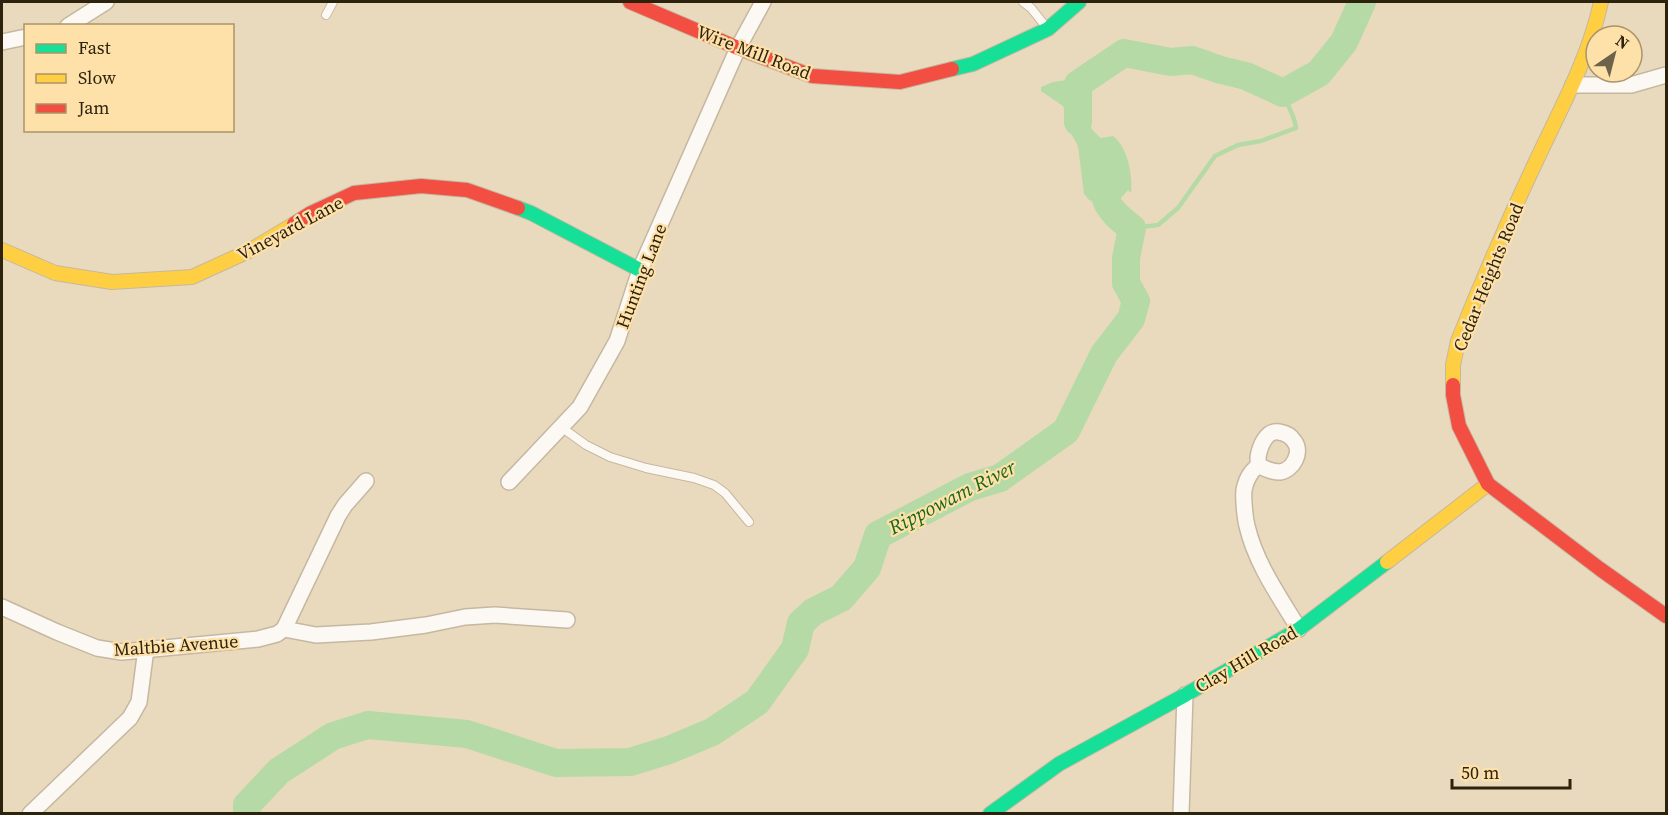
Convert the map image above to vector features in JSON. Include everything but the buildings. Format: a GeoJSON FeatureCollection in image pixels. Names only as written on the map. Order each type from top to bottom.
{"type":"FeatureCollection","features":[{"type":"Feature","properties":{"kind":"street"},"geometry":{"type":"LineString","coordinates":[[71,24],[106,2]]}},
{"type":"Feature","properties":{"kind":"street","name":"Wire Mill Road"},"geometry":{"type":"LineString","coordinates":[[630,2],[738,48],[812,76],[900,82],[973,64],[1048,29],[1079,2]]}},
{"type":"Feature","properties":{"kind":"street","name":"Hunting Lane"},"geometry":{"type":"LineString","coordinates":[[509,482],[580,407],[617,341],[640,270],[738,48],[763,2]]}},
{"type":"Feature","properties":{"kind":"street","name":"Cedar Heights Road"},"geometry":{"type":"LineString","coordinates":[[1601,2],[1598,23],[1573,85],[1532,170],[1458,341],[1453,365],[1453,395],[1459,426],[1488,484],[1600,569],[1666,614]]}},
{"type":"Feature","properties":{"kind":"street"},"geometry":{"type":"LineString","coordinates":[[2,42],[24,37]]}},
{"type":"Feature","properties":{"kind":"street"},"geometry":{"type":"LineString","coordinates":[[1573,85],[1631,85],[1666,75]]}},
{"type":"Feature","properties":{"kind":"street","name":"Vineyard Lane"},"geometry":{"type":"LineString","coordinates":[[2,250],[55,273],[112,282],[192,277],[249,251],[311,213],[354,194],[421,186],[467,190],[531,213],[640,270]]}},
{"type":"Feature","properties":{"kind":"street"},"geometry":{"type":"LineString","coordinates":[[1258,465],[1250,473],[1244,491],[1246,524],[1255,553],[1271,584],[1299,628]]}},
{"type":"Feature","properties":{"kind":"street"},"geometry":{"type":"LineString","coordinates":[[366,482],[341,511],[284,628],[316,635],[371,632],[465,617],[495,615],[567,620]]}},
{"type":"Feature","properties":{"kind":"street","name":"Clay Hill Road"},"geometry":{"type":"LineString","coordinates":[[990,813],[1059,764],[1185,695],[1299,628],[1488,484]]}},
{"type":"Feature","properties":{"kind":"street","name":"Maltbie Avenue"},"geometry":{"type":"LineString","coordinates":[[2,607],[97,648],[122,652],[258,639],[277,634],[284,628]]}},
{"type":"Feature","properties":{"kind":"street"},"geometry":{"type":"LineString","coordinates":[[30,813],[130,718],[140,702],[146,649]]}},
{"type":"Feature","properties":{"kind":"street"},"geometry":{"type":"LineString","coordinates":[[1181,813],[1185,695]]}},
{"type":"Feature","properties":{"kind":"lane"},"geometry":{"type":"LineString","coordinates":[[326,15],[333,2]]}},
{"type":"Feature","properties":{"kind":"lane"},"geometry":{"type":"LineString","coordinates":[[1023,2],[1048,29]]}},
{"type":"Feature","properties":{"kind":"lane"},"geometry":{"type":"LineString","coordinates":[[561,427],[586,445],[610,457],[714,485],[725,493],[749,522]]}},
{"type":"Feature","properties":{"kind":"shaded area"},"geometry":{"type":"Polygon","coordinates":[[[1067,80],[1090,88],[1086,116],[1091,127],[1101,138],[1113,136],[1126,154],[1130,170],[1131,193],[1128,190],[1111,209],[1089,200],[1084,194],[1078,146],[1067,126],[1063,106],[1041,91],[1041,87],[1067,80]]]}},
{"type":"Feature","properties":{"kind":"waterway","name":"Rippowam River"},"geometry":{"type":"LineString","coordinates":[[1078,122],[1078,84],[1124,53],[1171,62],[1192,60],[1246,76],[1283,93],[1319,73],[1344,42],[1362,2]]}},
{"type":"Feature","properties":{"kind":"waterway","name":"Rippowam River"},"geometry":{"type":"LineString","coordinates":[[1132,228],[1158,225],[1178,208],[1215,156],[1238,145],[1261,141],[1296,128],[1283,93]]}},
{"type":"Feature","properties":{"kind":"waterway","name":"Rippowam River"},"geometry":{"type":"LineString","coordinates":[[247,814],[247,805],[279,771],[333,736],[368,725],[467,734],[556,763],[630,762],[669,750],[712,732],[757,702],[795,649],[801,623],[813,612],[841,598],[867,568],[878,535],[970,487],[1000,478],[1066,431],[1104,354],[1131,319],[1136,301],[1126,283],[1126,258],[1132,228],[1108,204],[1101,172]]}},
{"type":"Feature","properties":{"kind":"traffic: fast"},"geometry":{"type":"LineString","coordinates":[[952,69],[973,64],[1048,29],[1079,2]]}},
{"type":"Feature","properties":{"kind":"traffic: fast"},"geometry":{"type":"LineString","coordinates":[[518,208],[640,270]]}},
{"type":"Feature","properties":{"kind":"traffic: fast"},"geometry":{"type":"LineString","coordinates":[[990,814],[1059,764],[1299,629],[1387,562]]}},
{"type":"Feature","properties":{"kind":"traffic: slow"},"geometry":{"type":"LineString","coordinates":[[1453,385],[1453,365],[1458,341],[1507,224],[1574,80],[1590,42],[1601,2]]}},
{"type":"Feature","properties":{"kind":"traffic: slow"},"geometry":{"type":"LineString","coordinates":[[2,250],[55,273],[112,282],[192,277],[249,251],[294,224]]}},
{"type":"Feature","properties":{"kind":"traffic: slow"},"geometry":{"type":"LineString","coordinates":[[1387,562],[1488,484]]}},
{"type":"Feature","properties":{"kind":"traffic: jam"},"geometry":{"type":"LineString","coordinates":[[630,2],[738,48],[812,76],[900,82],[952,69]]}},
{"type":"Feature","properties":{"kind":"traffic: jam"},"geometry":{"type":"LineString","coordinates":[[294,224],[311,213],[354,193],[421,186],[467,190],[518,208]]}},
{"type":"Feature","properties":{"kind":"traffic: jam"},"geometry":{"type":"LineString","coordinates":[[1453,385],[1459,426],[1488,484],[1666,616]]}}]}
